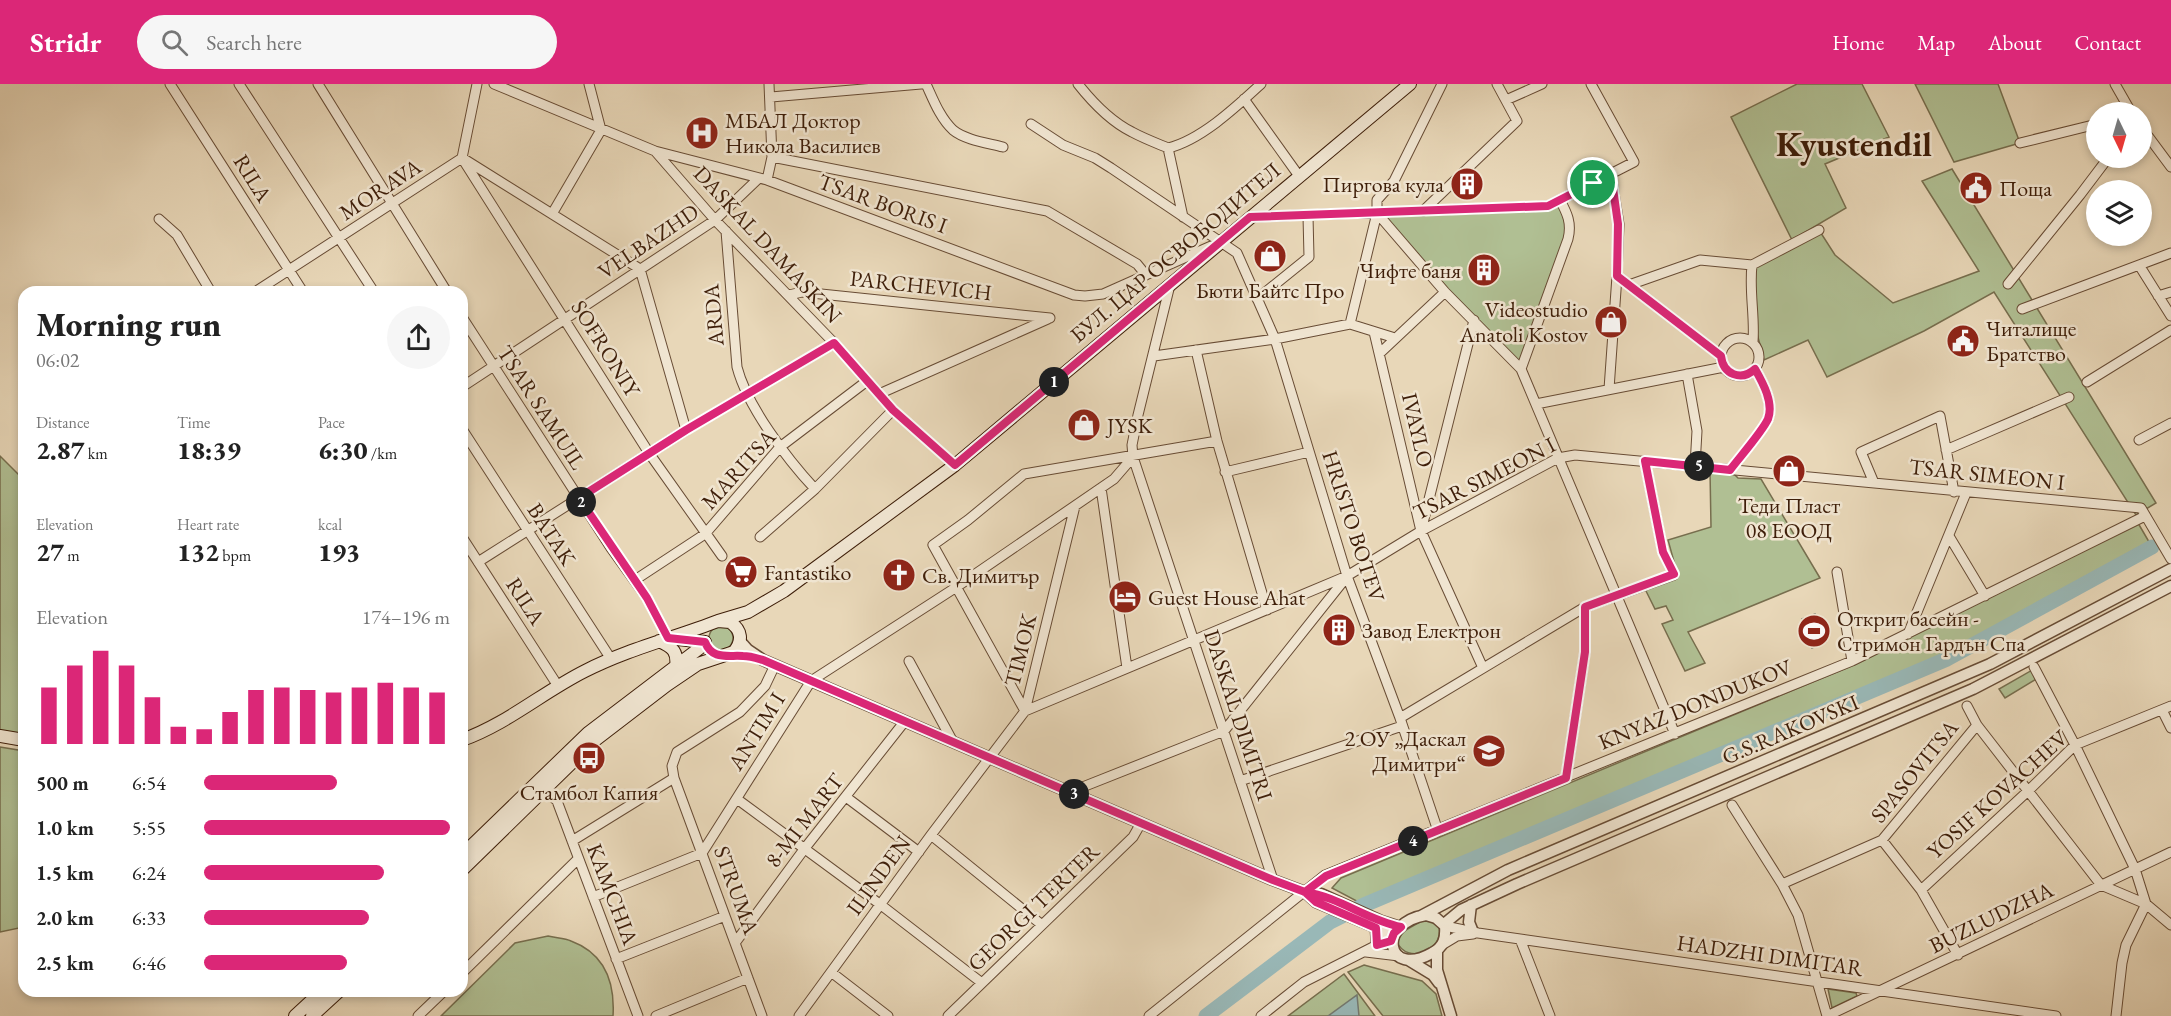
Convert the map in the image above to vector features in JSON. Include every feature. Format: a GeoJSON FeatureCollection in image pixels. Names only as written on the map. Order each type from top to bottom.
{"type":"FeatureCollection","features":[{"type":"Feature","properties":{"kind":"main road","name":"БУЛ. ЦАР ОСВОБОДИТЕЛ"},"geometry":{"type":"LineString","coordinates":[[765,603],[955,465],[1410,84]]}},
{"type":"Feature","properties":{"kind":"main road"},"geometry":{"type":"LineString","coordinates":[[468,738],[508,718],[558,686],[611,659],[738,616],[765,603]]}},
{"type":"Feature","properties":{"kind":"main road"},"geometry":{"type":"LineString","coordinates":[[468,864],[594,741],[698,664],[725,656],[737,649],[740,638],[752,616],[765,603]]}},
{"type":"Feature","properties":{"kind":"main road"},"geometry":{"type":"LineString","coordinates":[[725,656],[711,652],[705,643],[706,631],[715,622],[730,622],[735,625],[740,638]]}},
{"type":"Feature","properties":{"kind":"main road"},"geometry":{"type":"LineString","coordinates":[[663,640],[705,643]]}},
{"type":"Feature","properties":{"kind":"main road"},"geometry":{"type":"LineString","coordinates":[[663,640],[676,652],[676,667]]}},
{"type":"Feature","properties":{"kind":"main road"},"geometry":{"type":"LineString","coordinates":[[468,849],[588,733],[705,643]]}},
{"type":"Feature","properties":{"kind":"main road"},"geometry":{"type":"LineString","coordinates":[[0,736],[18,739]]}},
{"type":"Feature","properties":{"kind":"main road"},"geometry":{"type":"LineString","coordinates":[[295,1016],[316,997]]}},
{"type":"Feature","properties":{"kind":"main road"},"geometry":{"type":"LineString","coordinates":[[312,1016],[333,997]]}},
{"type":"Feature","properties":{"kind":"street","name":"RILA"},"geometry":{"type":"LineString","coordinates":[[170,84],[299,286]]}},
{"type":"Feature","properties":{"kind":"street"},"geometry":{"type":"LineString","coordinates":[[239,84],[370,286]]}},
{"type":"Feature","properties":{"kind":"street"},"geometry":{"type":"LineString","coordinates":[[318,84],[443,286]]}},
{"type":"Feature","properties":{"kind":"street"},"geometry":{"type":"LineString","coordinates":[[477,84],[462,158],[640,269],[686,430]]}},
{"type":"Feature","properties":{"kind":"street","name":"TSAR BORIS I"},"geometry":{"type":"LineString","coordinates":[[494,84],[655,151],[763,179],[1074,295],[1103,294],[1221,242]]}},
{"type":"Feature","properties":{"kind":"street"},"geometry":{"type":"LineString","coordinates":[[552,214],[601,130],[589,84]]}},
{"type":"Feature","properties":{"kind":"street"},"geometry":{"type":"LineString","coordinates":[[763,179],[772,157],[769,84]]}},
{"type":"Feature","properties":{"kind":"street"},"geometry":{"type":"LineString","coordinates":[[771,97],[923,84],[952,129],[966,136],[1003,147]]}},
{"type":"Feature","properties":{"kind":"street"},"geometry":{"type":"LineString","coordinates":[[1078,84],[1099,108],[1119,124],[1132,133],[1168,148],[1178,146],[1196,136],[1261,84]]}},
{"type":"Feature","properties":{"kind":"street"},"geometry":{"type":"LineString","coordinates":[[1350,324],[1377,213],[1377,200],[1394,181],[1442,84]]}},
{"type":"Feature","properties":{"kind":"street"},"geometry":{"type":"LineString","coordinates":[[1423,211],[1517,120],[1497,84]]}},
{"type":"Feature","properties":{"kind":"street"},"geometry":{"type":"LineString","coordinates":[[1506,100],[1542,84]]}},
{"type":"Feature","properties":{"kind":"street"},"geometry":{"type":"LineString","coordinates":[[1250,217],[1548,206],[1634,162],[1591,84]]}},
{"type":"Feature","properties":{"kind":"street"},"geometry":{"type":"LineString","coordinates":[[2115,84],[2125,102]]}},
{"type":"Feature","properties":{"kind":"street"},"geometry":{"type":"LineString","coordinates":[[1244,99],[1299,176]]}},
{"type":"Feature","properties":{"kind":"street","name":"HRISTO BOTEV"},"geometry":{"type":"LineString","coordinates":[[1031,124],[1063,145],[1095,158],[1237,254],[1275,339],[1347,576],[1438,831]]}},
{"type":"Feature","properties":{"kind":"street"},"geometry":{"type":"LineString","coordinates":[[2020,143],[2086,127]]}},
{"type":"Feature","properties":{"kind":"street"},"geometry":{"type":"LineString","coordinates":[[2152,141],[2171,167]]}},
{"type":"Feature","properties":{"kind":"street"},"geometry":{"type":"LineString","coordinates":[[1168,148],[1183,217]]}},
{"type":"Feature","properties":{"kind":"street","name":"DASKAL DAMASKIN"},"geometry":{"type":"LineString","coordinates":[[655,151],[726,231],[834,343],[893,410],[955,465]]}},
{"type":"Feature","properties":{"kind":"street"},"geometry":{"type":"LineString","coordinates":[[772,157],[1047,211],[1137,264],[1146,275]]}},
{"type":"Feature","properties":{"kind":"street","name":"MORAVA"},"geometry":{"type":"LineString","coordinates":[[264,286],[462,158]]}},
{"type":"Feature","properties":{"kind":"street","name":"SOFRONIY"},"geometry":{"type":"LineString","coordinates":[[462,158],[649,453],[722,556]]}},
{"type":"Feature","properties":{"kind":"street"},"geometry":{"type":"LineString","coordinates":[[2008,284],[2100,168]]}},
{"type":"Feature","properties":{"kind":"street"},"geometry":{"type":"LineString","coordinates":[[1609,389],[1617,276],[1618,224],[1611,174]]}},
{"type":"Feature","properties":{"kind":"street","name":"VELBAZHD"},"geometry":{"type":"LineString","coordinates":[[468,383],[716,220],[763,179]]}},
{"type":"Feature","properties":{"kind":"street"},"geometry":{"type":"LineString","coordinates":[[1521,369],[1568,239],[1570,228],[1568,215],[1560,200]]}},
{"type":"Feature","properties":{"kind":"street"},"geometry":{"type":"LineString","coordinates":[[1377,213],[1445,292],[1521,369],[1675,734]]}},
{"type":"Feature","properties":{"kind":"street"},"geometry":{"type":"LineString","coordinates":[[1257,299],[1310,258],[1308,216]]}},
{"type":"Feature","properties":{"kind":"street"},"geometry":{"type":"LineString","coordinates":[[159,219],[177,235],[207,286]]}},
{"type":"Feature","properties":{"kind":"street"},"geometry":{"type":"LineString","coordinates":[[1629,285],[1700,260],[1752,265],[1819,230]]}},
{"type":"Feature","properties":{"kind":"street","name":"ARDA"},"geometry":{"type":"LineString","coordinates":[[726,231],[737,367],[741,383],[780,447],[815,489]]}},
{"type":"Feature","properties":{"kind":"street"},"geometry":{"type":"LineString","coordinates":[[2022,309],[2171,253]]}},
{"type":"Feature","properties":{"kind":"street"},"geometry":{"type":"LineString","coordinates":[[1752,265],[1750,284],[1754,342],[1760,352],[1760,358],[1755,369],[1745,376],[1739,376],[1724,367],[1722,350],[1730,340],[1742,337],[1754,342]]}},
{"type":"Feature","properties":{"kind":"street"},"geometry":{"type":"LineString","coordinates":[[2139,265],[2171,316]]}},
{"type":"Feature","properties":{"kind":"street"},"geometry":{"type":"LineString","coordinates":[[1617,276],[1721,356]]}},
{"type":"Feature","properties":{"kind":"street","name":"DASKAL DIMITRI"},"geometry":{"type":"LineString","coordinates":[[1170,285],[1138,415],[1132,445],[1133,457],[1273,880]]}},
{"type":"Feature","properties":{"kind":"street","name":"PARCHEVICH"},"geometry":{"type":"LineString","coordinates":[[789,295],[802,292],[1050,318],[879,394]]}},
{"type":"Feature","properties":{"kind":"street"},"geometry":{"type":"LineString","coordinates":[[1380,352],[1445,292]]}},
{"type":"Feature","properties":{"kind":"street"},"geometry":{"type":"LineString","coordinates":[[2158,296],[2171,292]]}},
{"type":"Feature","properties":{"kind":"street"},"geometry":{"type":"LineString","coordinates":[[1421,531],[1474,320]]}},
{"type":"Feature","properties":{"kind":"street"},"geometry":{"type":"LineString","coordinates":[[1154,356],[1275,339],[1350,324],[1395,338]]}},
{"type":"Feature","properties":{"kind":"street","name":"TSAR SAMUIL"},"geometry":{"type":"LineString","coordinates":[[468,327],[647,598],[663,640]]}},
{"type":"Feature","properties":{"kind":"street"},"geometry":{"type":"LineString","coordinates":[[2088,382],[2171,330]]}},
{"type":"Feature","properties":{"kind":"street","name":"IVAYLO"},"geometry":{"type":"LineString","coordinates":[[1374,332],[1421,531],[1483,668]]}},
{"type":"Feature","properties":{"kind":"street"},"geometry":{"type":"LineString","coordinates":[[478,562],[686,430],[834,343]]}},
{"type":"Feature","properties":{"kind":"street"},"geometry":{"type":"LineString","coordinates":[[1196,350],[1225,472],[1267,610]]}},
{"type":"Feature","properties":{"kind":"street"},"geometry":{"type":"LineString","coordinates":[[1536,404],[1724,367]]}},
{"type":"Feature","properties":{"kind":"street"},"geometry":{"type":"LineString","coordinates":[[1730,470],[1768,419],[1769,404],[1765,388],[1755,369]]}},
{"type":"Feature","properties":{"kind":"street"},"geometry":{"type":"LineString","coordinates":[[1687,374],[1697,431],[1695,466]]}},
{"type":"Feature","properties":{"kind":"street","name":"MARITSA"},"geometry":{"type":"LineString","coordinates":[[635,580],[705,534],[780,447],[867,381]]}},
{"type":"Feature","properties":{"kind":"street"},"geometry":{"type":"LineString","coordinates":[[1946,450],[2069,397]]}},
{"type":"Feature","properties":{"kind":"street"},"geometry":{"type":"LineString","coordinates":[[760,537],[815,489],[893,410]]}},
{"type":"Feature","properties":{"kind":"street"},"geometry":{"type":"LineString","coordinates":[[1874,483],[1861,452],[1940,416],[1954,492]]}},
{"type":"Feature","properties":{"kind":"street"},"geometry":{"type":"LineString","coordinates":[[2139,440],[2171,423]]}},
{"type":"Feature","properties":{"kind":"street","name":"BATAK"},"geometry":{"type":"LineString","coordinates":[[468,438],[611,659]]}},
{"type":"Feature","properties":{"kind":"street"},"geometry":{"type":"LineString","coordinates":[[1025,711],[933,545],[968,520],[1024,474],[1217,441]]}},
{"type":"Feature","properties":{"kind":"street"},"geometry":{"type":"LineString","coordinates":[[1225,472],[1309,452]]}},
{"type":"Feature","properties":{"kind":"street","name":"TSAR SIMEON I"},"geometry":{"type":"LineString","coordinates":[[1025,711],[1347,576],[1421,531],[1558,458],[1575,455],[1645,461],[2143,512]]}},
{"type":"Feature","properties":{"kind":"street","name":"ANTIM I"},"geometry":{"type":"LineString","coordinates":[[702,853],[811,681],[1076,506],[1114,479],[1133,457]]}},
{"type":"Feature","properties":{"kind":"street"},"geometry":{"type":"LineString","coordinates":[[1240,781],[1401,722],[1483,668],[1585,607],[1674,574],[1663,552],[1645,461]]}},
{"type":"Feature","properties":{"kind":"street"},"geometry":{"type":"LineString","coordinates":[[1101,488],[1127,668]]}},
{"type":"Feature","properties":{"kind":"street"},"geometry":{"type":"LineString","coordinates":[[1908,634],[1966,493]]}},
{"type":"Feature","properties":{"kind":"street","name":"TIMOK"},"geometry":{"type":"LineString","coordinates":[[989,758],[1025,711],[1076,506]]}},
{"type":"Feature","properties":{"kind":"street"},"geometry":{"type":"LineString","coordinates":[[2143,512],[2171,558]]}},
{"type":"Feature","properties":{"kind":"street","name":"KNYAZ DONDUKOV"},"geometry":{"type":"LineString","coordinates":[[1149,1016],[1326,876],[1852,661],[1985,596],[2143,512]]}},
{"type":"Feature","properties":{"kind":"street"},"geometry":{"type":"LineString","coordinates":[[1949,536],[1985,596]]}},
{"type":"Feature","properties":{"kind":"street","name":"RILA"},"geometry":{"type":"LineString","coordinates":[[468,546],[558,686]]}},
{"type":"Feature","properties":{"kind":"street","name":"G.S.RAKOVSKI"},"geometry":{"type":"LineString","coordinates":[[1421,916],[1508,870],[1990,664],[2171,569]]}},
{"type":"Feature","properties":{"kind":"street"},"geometry":{"type":"LineString","coordinates":[[1837,572],[1852,661]]}},
{"type":"Feature","properties":{"kind":"street"},"geometry":{"type":"LineString","coordinates":[[1070,792],[1224,731],[1347,576]]}},
{"type":"Feature","properties":{"kind":"street","name":"G.S.RAKOVSKI"},"geometry":{"type":"LineString","coordinates":[[1444,925],[1471,905],[1808,758],[1973,689],[2171,586]]}},
{"type":"Feature","properties":{"kind":"street"},"geometry":{"type":"LineString","coordinates":[[1566,778],[1585,652],[1585,607]]}},
{"type":"Feature","properties":{"kind":"street"},"geometry":{"type":"LineString","coordinates":[[740,638],[748,650],[763,660]]}},
{"type":"Feature","properties":{"kind":"street"},"geometry":{"type":"LineString","coordinates":[[725,656],[746,656],[763,660],[1378,925],[1392,940],[1395,951],[1432,975],[1441,986]]}},
{"type":"Feature","properties":{"kind":"street"},"geometry":{"type":"LineString","coordinates":[[909,661],[953,742]]}},
{"type":"Feature","properties":{"kind":"street"},"geometry":{"type":"LineString","coordinates":[[572,842],[674,778],[672,766],[678,752],[740,712],[765,686],[775,665]]}},
{"type":"Feature","properties":{"kind":"street"},"geometry":{"type":"LineString","coordinates":[[2034,667],[2135,868],[2146,904],[2126,945],[2116,1016]]}},
{"type":"Feature","properties":{"kind":"street"},"geometry":{"type":"LineString","coordinates":[[1967,706],[1977,725],[2101,885],[2146,904],[2171,925]]}},
{"type":"Feature","properties":{"kind":"street"},"geometry":{"type":"LineString","coordinates":[[2167,708],[2171,728]]}},
{"type":"Feature","properties":{"kind":"street","name":"YOSIF KOVACHEV"},"geometry":{"type":"LineString","coordinates":[[1921,890],[2075,745],[2167,708]]}},
{"type":"Feature","properties":{"kind":"street","name":"8-MI MART"},"geometry":{"type":"LineString","coordinates":[[735,943],[905,721]]}},
{"type":"Feature","properties":{"kind":"street","name":"SPASOVITSA"},"geometry":{"type":"LineString","coordinates":[[1782,884],[1882,840],[1977,725]]}},
{"type":"Feature","properties":{"kind":"street","name":"ILINDEN"},"geometry":{"type":"LineString","coordinates":[[799,1016],[989,758]]}},
{"type":"Feature","properties":{"kind":"street","name":"STRUMA"},"geometry":{"type":"LineString","coordinates":[[674,778],[762,1016]]}},
{"type":"Feature","properties":{"kind":"street","name":"KAMCHIA"},"geometry":{"type":"LineString","coordinates":[[545,789],[557,801],[638,1016]]}},
{"type":"Feature","properties":{"kind":"street"},"geometry":{"type":"LineString","coordinates":[[846,797],[919,852]]}},
{"type":"Feature","properties":{"kind":"street"},"geometry":{"type":"LineString","coordinates":[[736,799],[806,848],[982,983]]}},
{"type":"Feature","properties":{"kind":"street"},"geometry":{"type":"LineString","coordinates":[[1731,805],[1782,884],[1804,931],[1827,1016]]}},
{"type":"Feature","properties":{"kind":"street","name":"GEORGI TERTER"},"geometry":{"type":"LineString","coordinates":[[948,1016],[1133,837],[1141,823]]}},
{"type":"Feature","properties":{"kind":"street"},"geometry":{"type":"LineString","coordinates":[[931,835],[1042,925]]}},
{"type":"Feature","properties":{"kind":"street"},"geometry":{"type":"LineString","coordinates":[[1882,840],[1921,890],[1958,955]]}},
{"type":"Feature","properties":{"kind":"street","name":"BUZLUDZHA"},"geometry":{"type":"LineString","coordinates":[[1827,1016],[2171,852]]}},
{"type":"Feature","properties":{"kind":"street"},"geometry":{"type":"LineString","coordinates":[[593,897],[702,853]]}},
{"type":"Feature","properties":{"kind":"street"},"geometry":{"type":"LineString","coordinates":[[468,967],[579,859]]}},
{"type":"Feature","properties":{"kind":"street"},"geometry":{"type":"LineString","coordinates":[[1366,952],[1404,958],[1425,957],[1457,936],[1475,932],[1469,922],[1471,905]]}},
{"type":"Feature","properties":{"kind":"street"},"geometry":{"type":"LineString","coordinates":[[616,959],[725,916]]}},
{"type":"Feature","properties":{"kind":"street"},"geometry":{"type":"LineString","coordinates":[[1261,1016],[1304,982],[1377,945],[1392,940],[1401,927],[1421,916],[1434,916],[1444,925],[1446,934],[1440,948],[1437,970],[1451,1016]]}},
{"type":"Feature","properties":{"kind":"street"},"geometry":{"type":"LineString","coordinates":[[1378,925],[1401,927]]}},
{"type":"Feature","properties":{"kind":"street"},"geometry":{"type":"LineString","coordinates":[[1377,945],[1378,925]]}},
{"type":"Feature","properties":{"kind":"street","name":"HADZHI DIMITAR"},"geometry":{"type":"LineString","coordinates":[[1444,925],[1520,939],[2056,1016]]}},
{"type":"Feature","properties":{"kind":"street"},"geometry":{"type":"LineString","coordinates":[[1520,939],[1550,1016]]}},
{"type":"Feature","properties":{"kind":"street"},"geometry":{"type":"LineString","coordinates":[[831,972],[888,1016]]}},
{"type":"Feature","properties":{"kind":"street"},"geometry":{"type":"LineString","coordinates":[[656,1016],[748,978]]}},
{"type":"Feature","properties":{"kind":"street"},"geometry":{"type":"LineString","coordinates":[[418,1016],[438,997]]}},
{"type":"Feature","properties":{"kind":"green space"},"geometry":{"type":"Polygon","coordinates":[[[1797,84],[1862,84],[1889,137],[1825,164],[1846,208],[1792,240],[1731,117],[1797,84]]]}},
{"type":"Feature","properties":{"kind":"green space"},"geometry":{"type":"Polygon","coordinates":[[[1915,84],[1998,84],[2020,143],[1954,162],[1915,84]]]}},
{"type":"Feature","properties":{"kind":"green space"},"geometry":{"type":"Polygon","coordinates":[[[1952,169],[2156,503],[2136,515],[1994,292],[1924,331],[1827,377],[1808,340],[1764,360],[1754,322],[1752,265],[1819,230],[1835,255],[1893,303],[1979,271],[1922,181],[1952,169]]]}},
{"type":"Feature","properties":{"kind":"green space"},"geometry":{"type":"Polygon","coordinates":[[[1560,200],[1571,228],[1521,369],[1377,213],[1548,206],[1560,200]]]}},
{"type":"Feature","properties":{"kind":"green space"},"geometry":{"type":"Polygon","coordinates":[[[0,456],[18,474],[18,736],[0,733],[0,456]]]}},
{"type":"Feature","properties":{"kind":"green space"},"geometry":{"type":"Polygon","coordinates":[[[1710,470],[1733,473],[1738,478],[1761,479],[1820,578],[1688,632],[1705,663],[1685,671],[1662,624],[1673,620],[1666,606],[1655,609],[1645,589],[1678,576],[1668,540],[1711,527],[1710,470]]]}},
{"type":"Feature","properties":{"kind":"green space"},"geometry":{"type":"Polygon","coordinates":[[[2138,523],[2152,547],[1947,659],[1364,905],[1332,888],[1341,878],[1856,664],[2138,523]]]}},
{"type":"Feature","properties":{"kind":"green space"},"geometry":{"type":"Polygon","coordinates":[[[721,626],[730,629],[733,638],[730,647],[721,650],[712,647],[709,638],[712,629],[721,626]]]}},
{"type":"Feature","properties":{"kind":"green space"},"geometry":{"type":"Polygon","coordinates":[[[2034,669],[2038,678],[2005,698],[1999,689],[2034,669]]]}},
{"type":"Feature","properties":{"kind":"green space"},"geometry":{"type":"Polygon","coordinates":[[[0,747],[18,750],[18,928],[0,932],[0,747]]]}},
{"type":"Feature","properties":{"kind":"green space"},"geometry":{"type":"Polygon","coordinates":[[[1422,921],[1430,921],[1439,927],[1436,943],[1424,952],[1408,953],[1397,942],[1404,932],[1422,921]]]}},
{"type":"Feature","properties":{"kind":"green space"},"geometry":{"type":"Polygon","coordinates":[[[548,936],[569,940],[593,954],[606,971],[610,981],[613,1016],[441,1016],[460,997],[468,997],[468,989],[515,943],[548,936]]]}},
{"type":"Feature","properties":{"kind":"green space"},"geometry":{"type":"Polygon","coordinates":[[[1364,965],[1422,981],[1436,994],[1442,1016],[1383,1016],[1348,972],[1364,965]]]}},
{"type":"Feature","properties":{"kind":"green space"},"geometry":{"type":"Polygon","coordinates":[[[1344,974],[1375,1016],[1288,1016],[1344,974]]]}},
{"type":"Feature","properties":{"kind":"green space"},"geometry":{"type":"Polygon","coordinates":[[[1828,989],[1856,993],[1857,996],[1832,1008],[1828,989]]]}},
{"type":"Feature","properties":{"kind":"water","name":"Открит басейн - Стримон Гардън Спа"},"geometry":{"type":"Polygon","coordinates":[[[1815,614],[1826,642],[1812,648],[1802,619],[1815,614]]]}},
{"type":"Feature","properties":{"kind":"water"},"geometry":{"type":"Polygon","coordinates":[[[1357,995],[1359,1016],[1328,1016],[1357,995]]]}},
{"type":"Feature","properties":{"kind":"waterway"},"geometry":{"type":"LineString","coordinates":[[1206,1016],[1330,922],[1364,905],[1947,659],[2152,547]]}},
{"type":"Feature","properties":{"kind":"place","name":"МБАЛ Доктор Никола Василиев"},"geometry":{"type":"Point","coordinates":[702,133]}},
{"type":"Feature","properties":{"kind":"place","name":"Пиргова кула"},"geometry":{"type":"Point","coordinates":[1467,184]}},
{"type":"Feature","properties":{"kind":"place","name":"Поща"},"geometry":{"type":"Point","coordinates":[1976,188]}},
{"type":"Feature","properties":{"kind":"place","name":"Бюти Байтс Про"},"geometry":{"type":"Point","coordinates":[1270,256]}},
{"type":"Feature","properties":{"kind":"place","name":"Чифте баня"},"geometry":{"type":"Point","coordinates":[1484,270]}},
{"type":"Feature","properties":{"kind":"place","name":"Videostudio Anatoli Kostov"},"geometry":{"type":"Point","coordinates":[1611,322]}},
{"type":"Feature","properties":{"kind":"place","name":"Читалище Братство"},"geometry":{"type":"Point","coordinates":[1963,341]}},
{"type":"Feature","properties":{"kind":"place","name":"JYSK"},"geometry":{"type":"Point","coordinates":[1084,425]}},
{"type":"Feature","properties":{"kind":"place","name":"Теди Пласт 08 ЕООД"},"geometry":{"type":"Point","coordinates":[1789,471]}},
{"type":"Feature","properties":{"kind":"place","name":"Fantastiko"},"geometry":{"type":"Point","coordinates":[741,572]}},
{"type":"Feature","properties":{"kind":"place","name":"Св. Димитър"},"geometry":{"type":"Point","coordinates":[899,575]}},
{"type":"Feature","properties":{"kind":"place","name":"Guest House Ahat"},"geometry":{"type":"Point","coordinates":[1125,597]}},
{"type":"Feature","properties":{"kind":"place","name":"Завод Електрон"},"geometry":{"type":"Point","coordinates":[1339,630]}},
{"type":"Feature","properties":{"kind":"place","name":"Открит басейн - Стримон Гардън Спа"},"geometry":{"type":"Point","coordinates":[1814,631]}},
{"type":"Feature","properties":{"kind":"place","name":"2 ОУ „Даскал Димитри“"},"geometry":{"type":"Point","coordinates":[1489,751]}},
{"type":"Feature","properties":{"kind":"place","name":"Стамбол Капия"},"geometry":{"type":"Point","coordinates":[589,758]}},
{"type":"Feature","properties":{"kind":"district","name":"Kyustendil"},"geometry":{"type":"Point","coordinates":[1854,144]}},
{"type":"Feature","properties":{"kind":"route"},"geometry":{"type":"LineString","coordinates":[[1593,183],[1548,206],[1250,217],[955,465],[893,410],[834,343],[686,430],[579,498],[647,598],[668,638],[705,642],[709,650],[718,656],[746,656],[763,660],[1305,892],[1316,902],[1376,928],[1377,945],[1391,941],[1394,933],[1401,927],[1381,921],[1321,894],[1305,892],[1326,876],[1566,778],[1585,652],[1585,607],[1674,574],[1663,552],[1645,461],[1730,470],[1768,419],[1769,404],[1765,388],[1755,369],[1745,376],[1733,375],[1724,367],[1721,356],[1617,276],[1618,224],[1611,174],[1593,183]]}}]}
